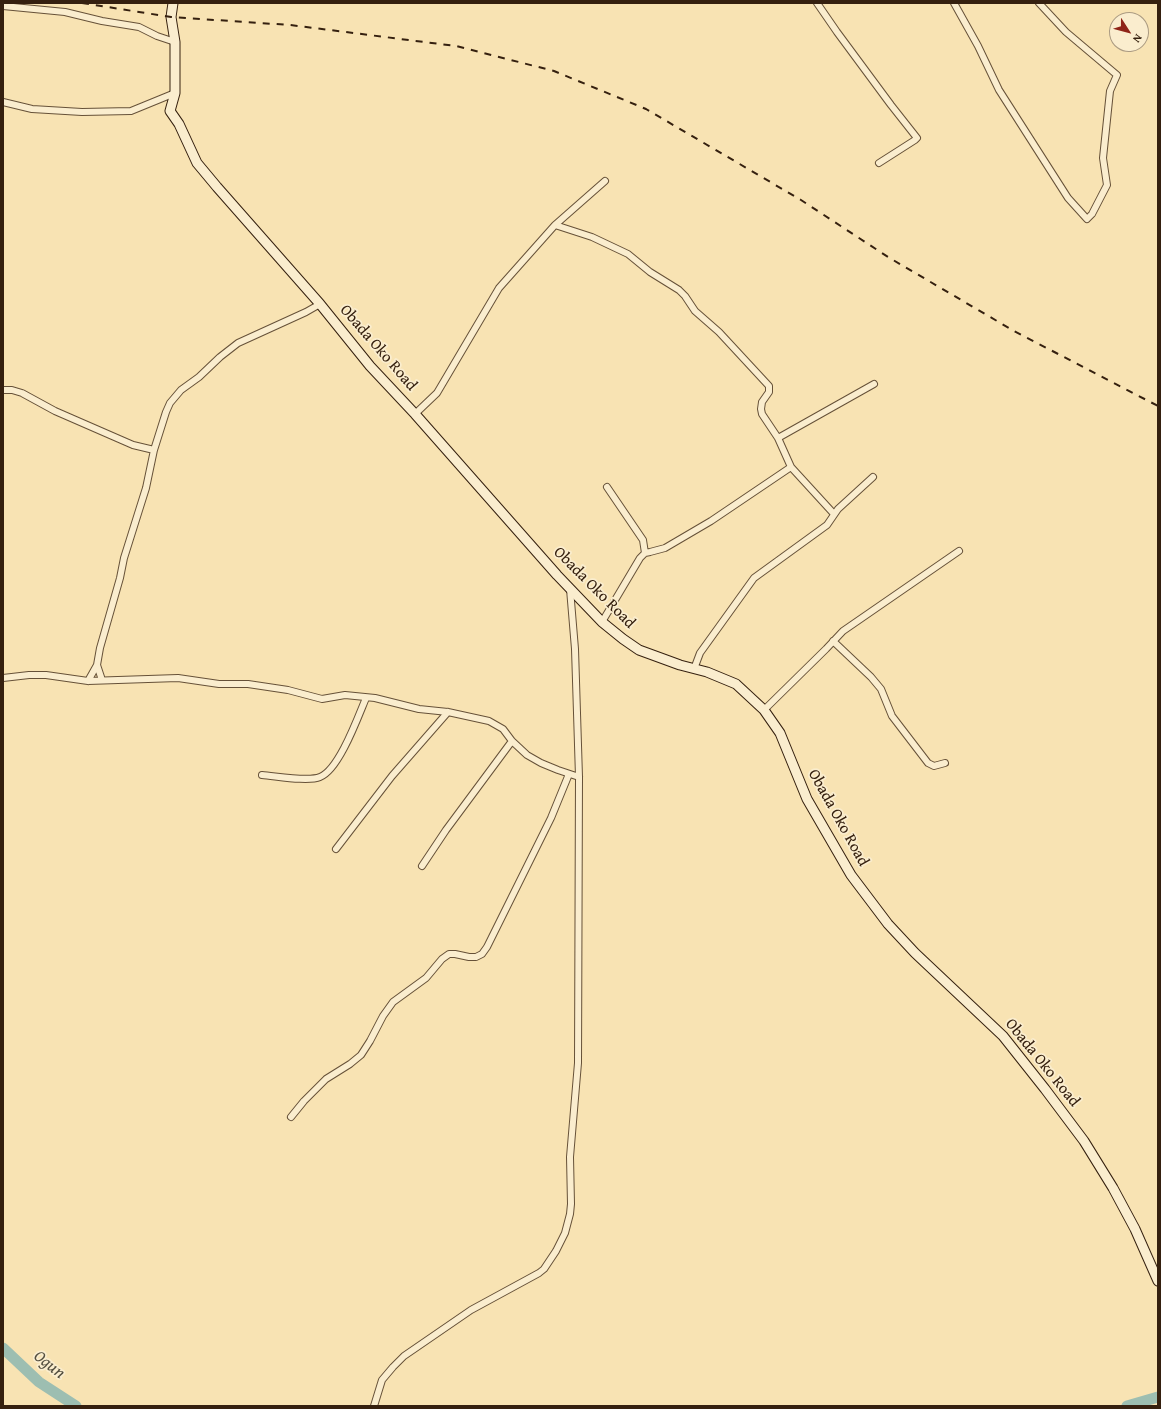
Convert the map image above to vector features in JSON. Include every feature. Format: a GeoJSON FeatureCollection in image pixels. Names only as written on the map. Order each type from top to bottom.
{"type":"FeatureCollection","features":[{"type":"Feature","properties":{"kind":"main road","name":"Obada Oko Road"},"geometry":{"type":"LineString","coordinates":[[173,3],[171,17],[175,42],[175,93],[170,111],[179,124],[197,163],[320,304],[370,366],[415,414],[570,589],[602,622],[639,650],[680,665],[707,672],[736,684],[764,710],[780,733],[807,799],[851,875],[888,924],[915,953],[1003,1036],[1045,1089],[1084,1141],[1113,1188],[1135,1229],[1158,1281]]}},
{"type":"Feature","properties":{"kind":"street"},"geometry":{"type":"LineString","coordinates":[[817,3],[890,105],[917,138],[879,163]]}},
{"type":"Feature","properties":{"kind":"street"},"geometry":{"type":"LineString","coordinates":[[954,3],[978,46],[998,90],[1068,198],[1087,219],[1092,214],[1107,185],[1102,158],[1110,91],[1117,75],[1066,32],[1039,3]]}},
{"type":"Feature","properties":{"kind":"street"},"geometry":{"type":"LineString","coordinates":[[3,6],[65,12],[102,21],[139,27],[157,36],[175,42]]}},
{"type":"Feature","properties":{"kind":"street"},"geometry":{"type":"LineString","coordinates":[[3,102],[32,109],[82,112],[131,111],[175,93]]}},
{"type":"Feature","properties":{"kind":"street"},"geometry":{"type":"LineString","coordinates":[[415,414],[437,393],[499,288],[555,225],[605,181]]}},
{"type":"Feature","properties":{"kind":"street"},"geometry":{"type":"LineString","coordinates":[[555,225],[592,237],[628,254],[650,272],[679,290],[695,311],[719,332],[769,386],[770,392],[762,402],[761,409],[778,438],[791,467],[834,514]]}},
{"type":"Feature","properties":{"kind":"street"},"geometry":{"type":"LineString","coordinates":[[88,681],[97,666],[100,648],[120,578],[124,558],[146,488],[154,450],[170,403],[180,390],[199,377],[220,357],[238,343],[306,312],[320,304]]}},
{"type":"Feature","properties":{"kind":"street"},"geometry":{"type":"LineString","coordinates":[[778,438],[874,384]]}},
{"type":"Feature","properties":{"kind":"street"},"geometry":{"type":"LineString","coordinates":[[3,390],[12,390],[22,393],[55,411],[133,445],[154,450]]}},
{"type":"Feature","properties":{"kind":"street"},"geometry":{"type":"LineString","coordinates":[[602,622],[640,558],[645,553],[665,548],[711,520],[791,467]]}},
{"type":"Feature","properties":{"kind":"street"},"geometry":{"type":"LineString","coordinates":[[694,669],[700,653],[754,578],[827,525],[838,509],[873,477]]}},
{"type":"Feature","properties":{"kind":"street"},"geometry":{"type":"LineString","coordinates":[[606,487],[643,540],[645,553]]}},
{"type":"Feature","properties":{"kind":"street"},"geometry":{"type":"LineString","coordinates":[[764,710],[843,631],[959,551]]}},
{"type":"Feature","properties":{"kind":"street"},"geometry":{"type":"LineString","coordinates":[[374,1406],[382,1380],[404,1356],[471,1310],[544,1269],[556,1251],[565,1233],[570,1214],[570,1157],[578,1063],[579,777],[575,649],[570,589]]}},
{"type":"Feature","properties":{"kind":"street"},"geometry":{"type":"LineString","coordinates":[[833,641],[882,689],[892,716],[928,763],[934,766],[945,763]]}},
{"type":"Feature","properties":{"kind":"street"},"geometry":{"type":"LineString","coordinates":[[97,666],[102,680]]}},
{"type":"Feature","properties":{"kind":"street"},"geometry":{"type":"LineString","coordinates":[[3,678],[46,675],[88,681],[178,678],[219,684],[248,684],[288,690],[322,699],[345,696],[389,701],[420,709],[448,712],[489,721],[503,729],[512,741],[527,755],[541,763],[579,777]]}},
{"type":"Feature","properties":{"kind":"street"},"geometry":{"type":"LineString","coordinates":[[262,775],[312,779],[321,777],[331,770],[338,761],[366,698]]}},
{"type":"Feature","properties":{"kind":"street"},"geometry":{"type":"LineString","coordinates":[[336,849],[392,776],[448,712]]}},
{"type":"Feature","properties":{"kind":"street"},"geometry":{"type":"LineString","coordinates":[[422,866],[446,830],[512,741]]}},
{"type":"Feature","properties":{"kind":"street"},"geometry":{"type":"LineString","coordinates":[[291,1117],[326,1079],[350,1064],[361,1054],[370,1041],[383,1016],[394,1002],[426,978],[442,959],[449,954],[476,957],[482,954],[488,947],[551,818],[569,774]]}},
{"type":"Feature","properties":{"kind":"waterway","name":"Ogun"},"geometry":{"type":"LineString","coordinates":[[3,1348],[39,1382],[76,1406]]}},
{"type":"Feature","properties":{"kind":"waterway","name":"Ogun"},"geometry":{"type":"LineString","coordinates":[[1127,1406],[1158,1397]]}},
{"type":"Feature","properties":{"kind":"railway"},"geometry":{"type":"LineString","coordinates":[[82,3],[171,17],[290,25],[456,46],[554,71],[646,109],[801,200],[888,257],[1014,331],[1158,406]]}}]}
